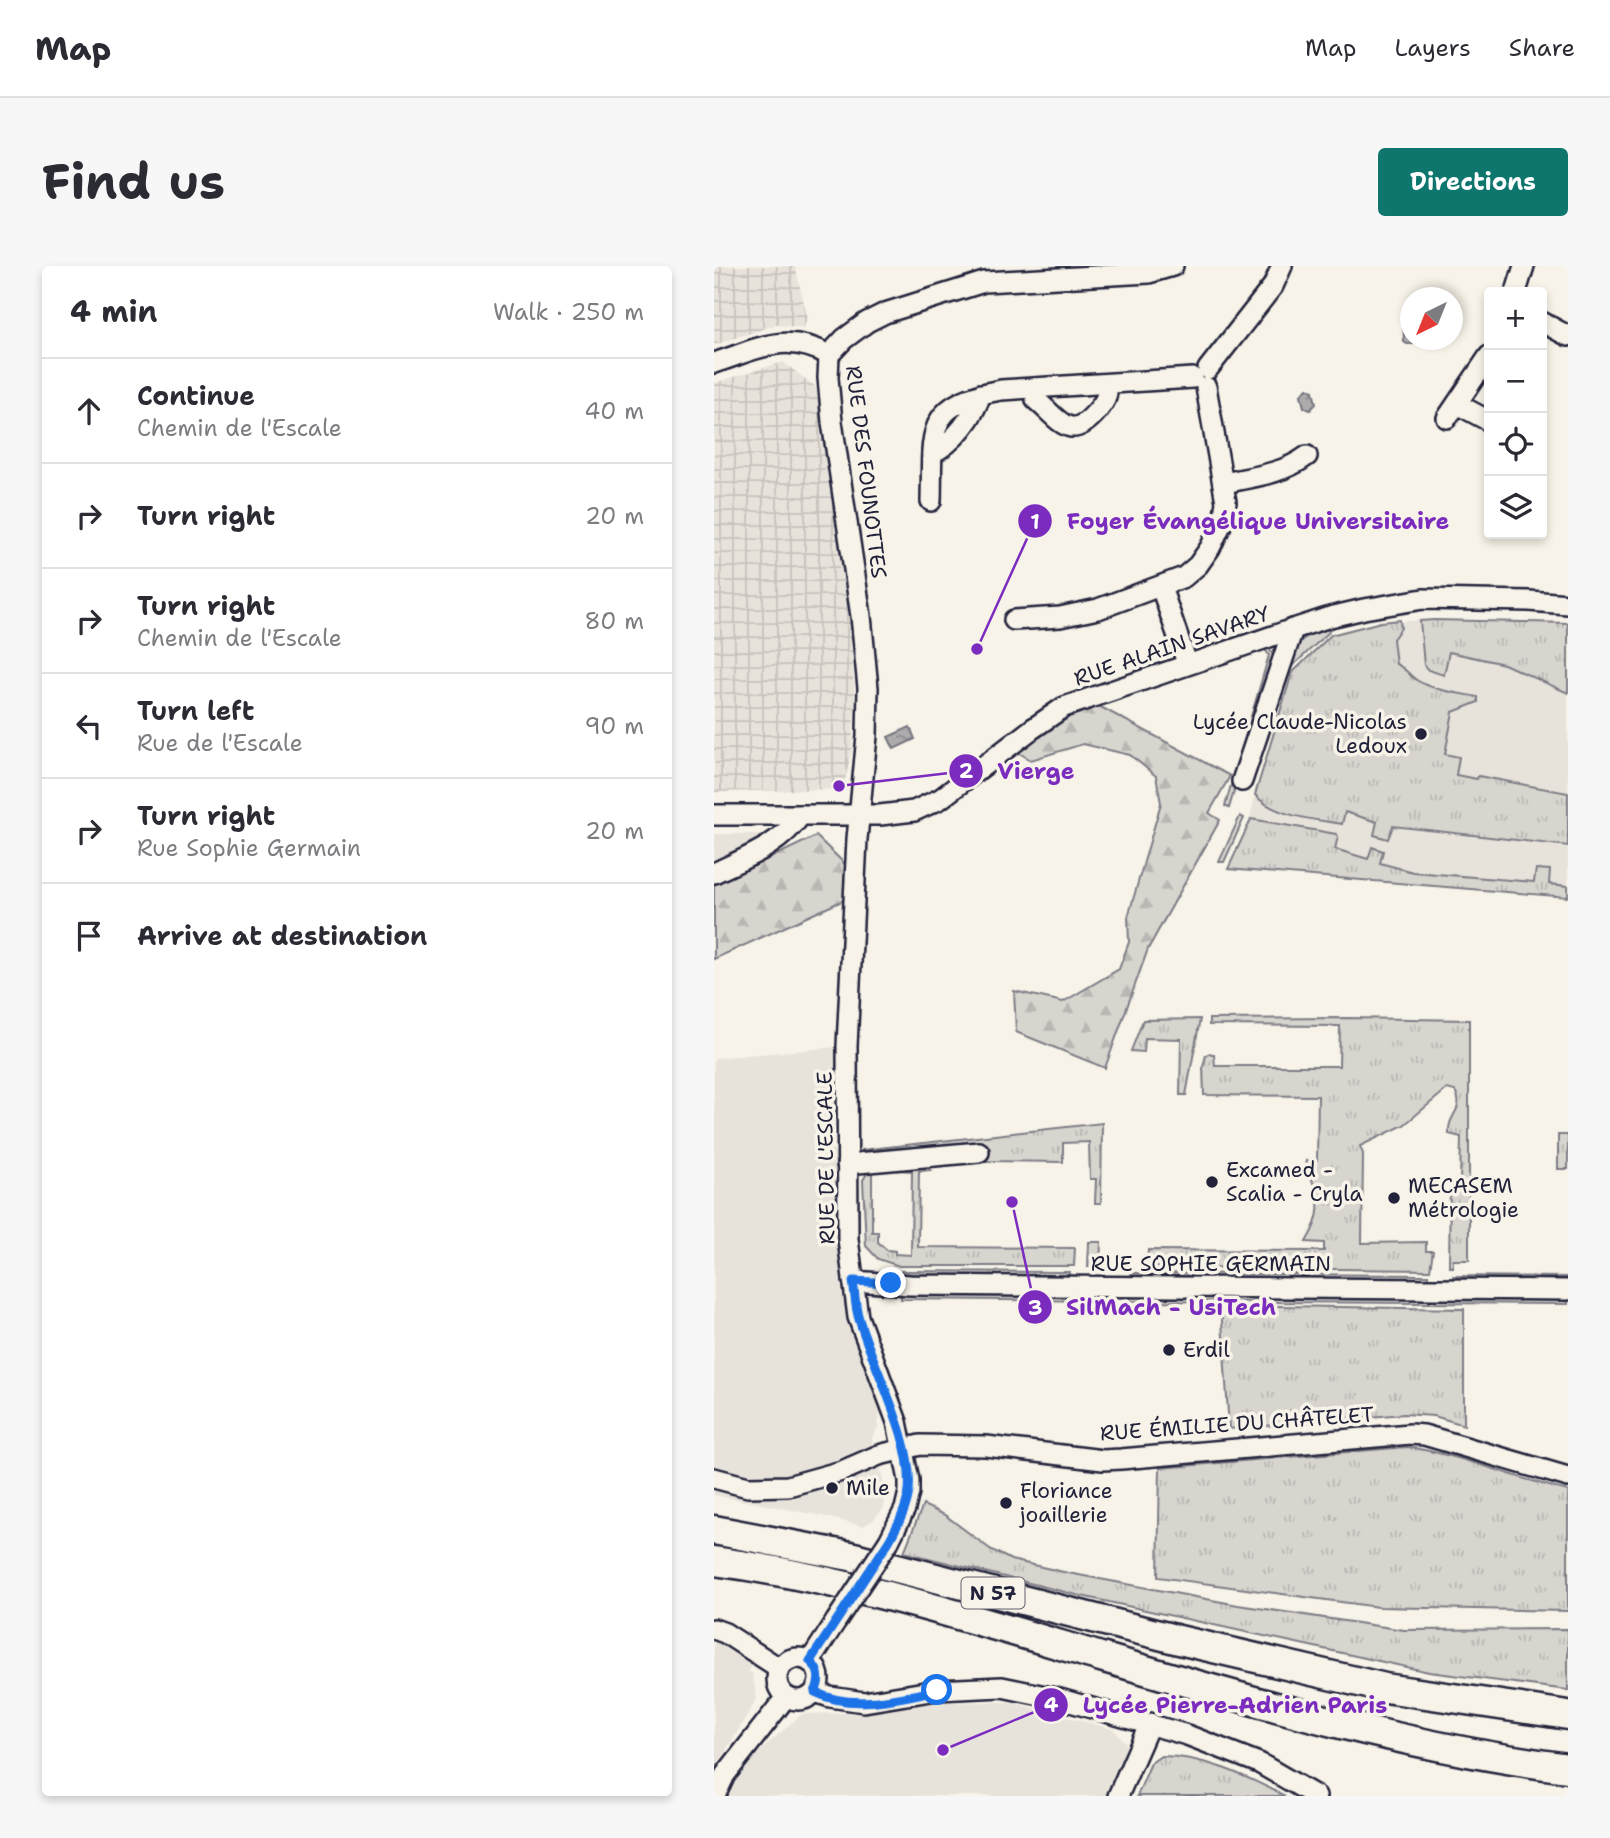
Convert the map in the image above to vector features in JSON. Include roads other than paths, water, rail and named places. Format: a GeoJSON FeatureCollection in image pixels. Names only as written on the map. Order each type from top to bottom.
{"type":"FeatureCollection","features":[{"type":"Feature","properties":{"kind":"highway","name":"N 57"},"geometry":{"type":"LineString","coordinates":[[714,1530],[850,1556],[1179,1640],[1372,1685],[1568,1715]]}},
{"type":"Feature","properties":{"kind":"highway","name":"N 57"},"geometry":{"type":"LineString","coordinates":[[714,1561],[830,1583],[909,1602],[1192,1684],[1374,1733],[1463,1752],[1568,1768]]}},
{"type":"Feature","properties":{"kind":"street","name":"RUE DES FOUNOTTES"},"geometry":{"type":"LineString","coordinates":[[859,815],[867,736],[868,688],[861,613],[832,422],[829,355],[844,339],[885,313],[984,282],[1149,274],[1172,266]]}},
{"type":"Feature","properties":{"kind":"street"},"geometry":{"type":"LineString","coordinates":[[1518,287],[1524,266]]}},
{"type":"Feature","properties":{"kind":"street"},"geometry":{"type":"LineString","coordinates":[[1014,620],[1079,614],[1161,587],[1192,572],[1210,548],[1226,511],[1203,378],[1273,286],[1284,267]]}},
{"type":"Feature","properties":{"kind":"street"},"geometry":{"type":"LineString","coordinates":[[1547,325],[1568,336]]}},
{"type":"Feature","properties":{"kind":"street"},"geometry":{"type":"LineString","coordinates":[[714,363],[787,342],[814,347],[829,355]]}},
{"type":"Feature","properties":{"kind":"street"},"geometry":{"type":"LineString","coordinates":[[1484,363],[1452,411],[1484,420]]}},
{"type":"Feature","properties":{"kind":"street"},"geometry":{"type":"LineString","coordinates":[[931,502],[935,425],[945,412],[959,401],[981,394],[1035,388],[1203,378]]}},
{"type":"Feature","properties":{"kind":"street"},"geometry":{"type":"LineString","coordinates":[[1035,388],[1036,400],[1066,426],[1076,428],[1086,424],[1104,402],[1108,395],[1107,385]]}},
{"type":"Feature","properties":{"kind":"street"},"geometry":{"type":"LineString","coordinates":[[1223,483],[1282,470],[1307,456]]}},
{"type":"Feature","properties":{"kind":"street"},"geometry":{"type":"LineString","coordinates":[[1161,587],[1187,663]]}},
{"type":"Feature","properties":{"kind":"street","name":"RUE ALAIN SAVARY"},"geometry":{"type":"LineString","coordinates":[[1529,601],[1568,596]]}},
{"type":"Feature","properties":{"kind":"street","name":"RUE ALAIN SAVARY"},"geometry":{"type":"LineString","coordinates":[[859,815],[914,811],[940,799],[1064,707],[1187,663],[1330,617],[1423,599],[1568,604]]}},
{"type":"Feature","properties":{"kind":"street"},"geometry":{"type":"LineString","coordinates":[[1242,780],[1293,629]]}},
{"type":"Feature","properties":{"kind":"street"},"geometry":{"type":"LineString","coordinates":[[714,815],[859,815]]}},
{"type":"Feature","properties":{"kind":"street"},"geometry":{"type":"LineString","coordinates":[[714,873],[765,849],[786,833],[801,815]]}},
{"type":"Feature","properties":{"kind":"street","name":"RUE DE L'ESCALE"},"geometry":{"type":"LineString","coordinates":[[810,1661],[889,1541],[898,1525],[909,1492],[904,1447],[897,1422],[858,1317],[848,1239],[847,1046],[859,815]]}},
{"type":"Feature","properties":{"kind":"street"},"geometry":{"type":"LineString","coordinates":[[847,1164],[979,1152]]}},
{"type":"Feature","properties":{"kind":"street","name":"RUE SOPHIE GERMAIN"},"geometry":{"type":"LineString","coordinates":[[853,1281],[923,1285],[1568,1290]]}},
{"type":"Feature","properties":{"kind":"street","name":"RUE ÉMILIE DU CHÂTELET"},"geometry":{"type":"LineString","coordinates":[[714,1478],[748,1487],[788,1486],[842,1471],[904,1447],[920,1445],[1072,1448],[1103,1460],[1134,1457],[1177,1460],[1310,1434],[1387,1428],[1497,1448],[1568,1477]]}},
{"type":"Feature","properties":{"kind":"street"},"geometry":{"type":"LineString","coordinates":[[714,1629],[725,1633],[779,1668]]}},
{"type":"Feature","properties":{"kind":"street"},"geometry":{"type":"LineString","coordinates":[[797,1657],[810,1661],[818,1672],[815,1692],[810,1697],[798,1700],[786,1697],[776,1680],[779,1668],[797,1657]]}},
{"type":"Feature","properties":{"kind":"street"},"geometry":{"type":"LineString","coordinates":[[815,1692],[830,1698],[864,1702],[937,1690],[1002,1687],[1060,1699],[1187,1735],[1259,1763],[1316,1796]]}},
{"type":"Feature","properties":{"kind":"street"},"geometry":{"type":"LineString","coordinates":[[715,1796],[725,1775],[786,1697]]}},
{"type":"Feature","properties":{"kind":"street"},"geometry":{"type":"LineString","coordinates":[[1118,1796],[1150,1723]]}},
{"type":"Feature","properties":{"kind":"water"},"geometry":{"type":"Polygon","coordinates":[[[1307,388],[1313,391],[1316,404],[1310,410],[1304,407],[1301,395],[1307,388]]]}},
{"type":"Feature","properties":{"kind":"water"},"geometry":{"type":"Polygon","coordinates":[[[910,727],[915,739],[894,749],[888,737],[910,727]]]}},
{"type":"Feature","properties":{"kind":"place","name":"Foyer Évangélique Universitaire"},"geometry":{"type":"Point","coordinates":[977,649]}},
{"type":"Feature","properties":{"kind":"place","name":"Lycée Claude-Nicolas Ledoux"},"geometry":{"type":"Point","coordinates":[1421,734]}},
{"type":"Feature","properties":{"kind":"place","name":"Vierge"},"geometry":{"type":"Point","coordinates":[839,786]}},
{"type":"Feature","properties":{"kind":"place","name":"Excamed - Scalia - Cryla"},"geometry":{"type":"Point","coordinates":[1212,1182]}},
{"type":"Feature","properties":{"kind":"place","name":"MECASEM Métrologie"},"geometry":{"type":"Point","coordinates":[1394,1198]}},
{"type":"Feature","properties":{"kind":"place","name":"SilMach - UsiTech"},"geometry":{"type":"Point","coordinates":[1012,1202]}},
{"type":"Feature","properties":{"kind":"place","name":"Erdil"},"geometry":{"type":"Point","coordinates":[1169,1350]}},
{"type":"Feature","properties":{"kind":"place","name":"Mile"},"geometry":{"type":"Point","coordinates":[832,1488]}},
{"type":"Feature","properties":{"kind":"place","name":"Floriance joaillerie"},"geometry":{"type":"Point","coordinates":[1006,1503]}},
{"type":"Feature","properties":{"kind":"place","name":"Lycée Pierre-Adrien Paris"},"geometry":{"type":"Point","coordinates":[943,1750]}}]}
